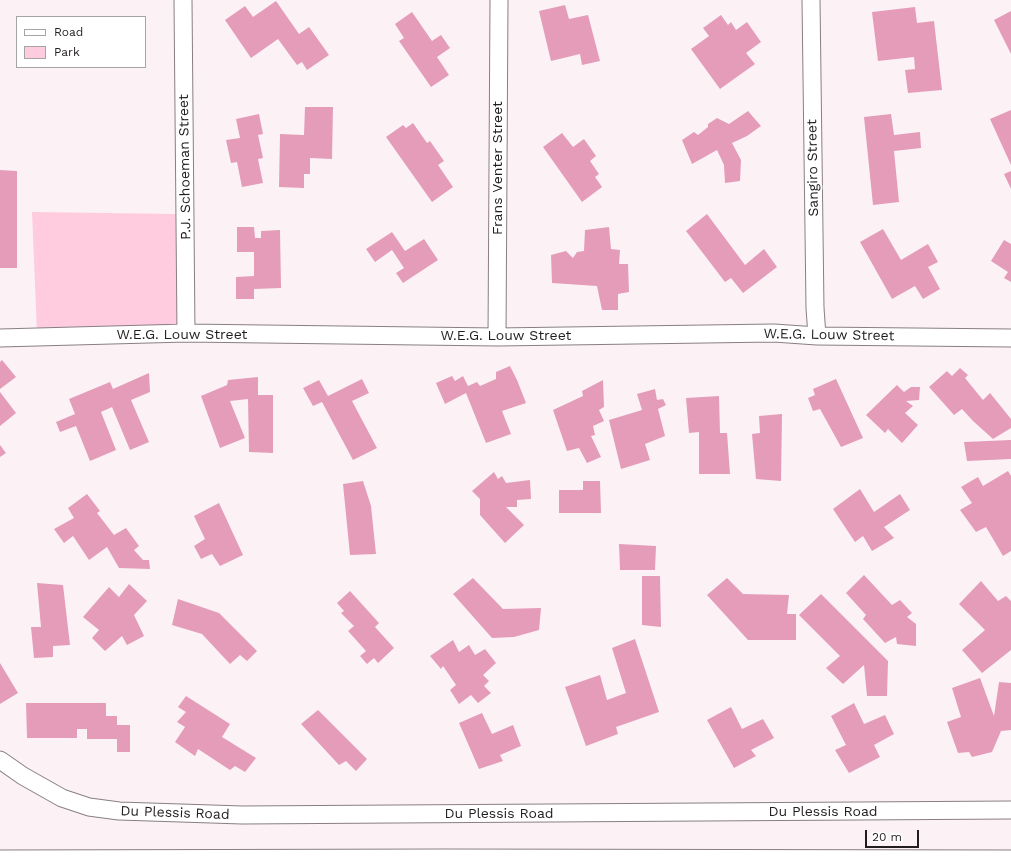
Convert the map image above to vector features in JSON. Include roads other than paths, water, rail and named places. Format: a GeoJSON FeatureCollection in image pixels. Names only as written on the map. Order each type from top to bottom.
{"type":"FeatureCollection","features":[{"type":"Feature","properties":{"kind":"street","name":"P.J. Schoeman Street"},"geometry":{"type":"LineString","coordinates":[[183,0],[186,333]]}},
{"type":"Feature","properties":{"kind":"street","name":"Frans Venter Street"},"geometry":{"type":"LineString","coordinates":[[497,337],[499,0]]}},
{"type":"Feature","properties":{"kind":"street","name":"Sangiro Street"},"geometry":{"type":"LineString","coordinates":[[811,0],[815,300],[817,336]]}},
{"type":"Feature","properties":{"kind":"street","name":"W.E.G. Louw Street"},"geometry":{"type":"LineString","coordinates":[[0,338],[186,333],[497,337],[774,333],[817,336],[1011,338]]}},
{"type":"Feature","properties":{"kind":"street","name":"Du Plessis Road"},"geometry":{"type":"LineString","coordinates":[[0,760],[23,776],[62,798],[89,807],[119,811],[257,815],[1011,810]]}},
{"type":"Feature","properties":{"kind":"street"},"geometry":{"type":"LineString","coordinates":[[0,861],[1011,861]]}}]}
